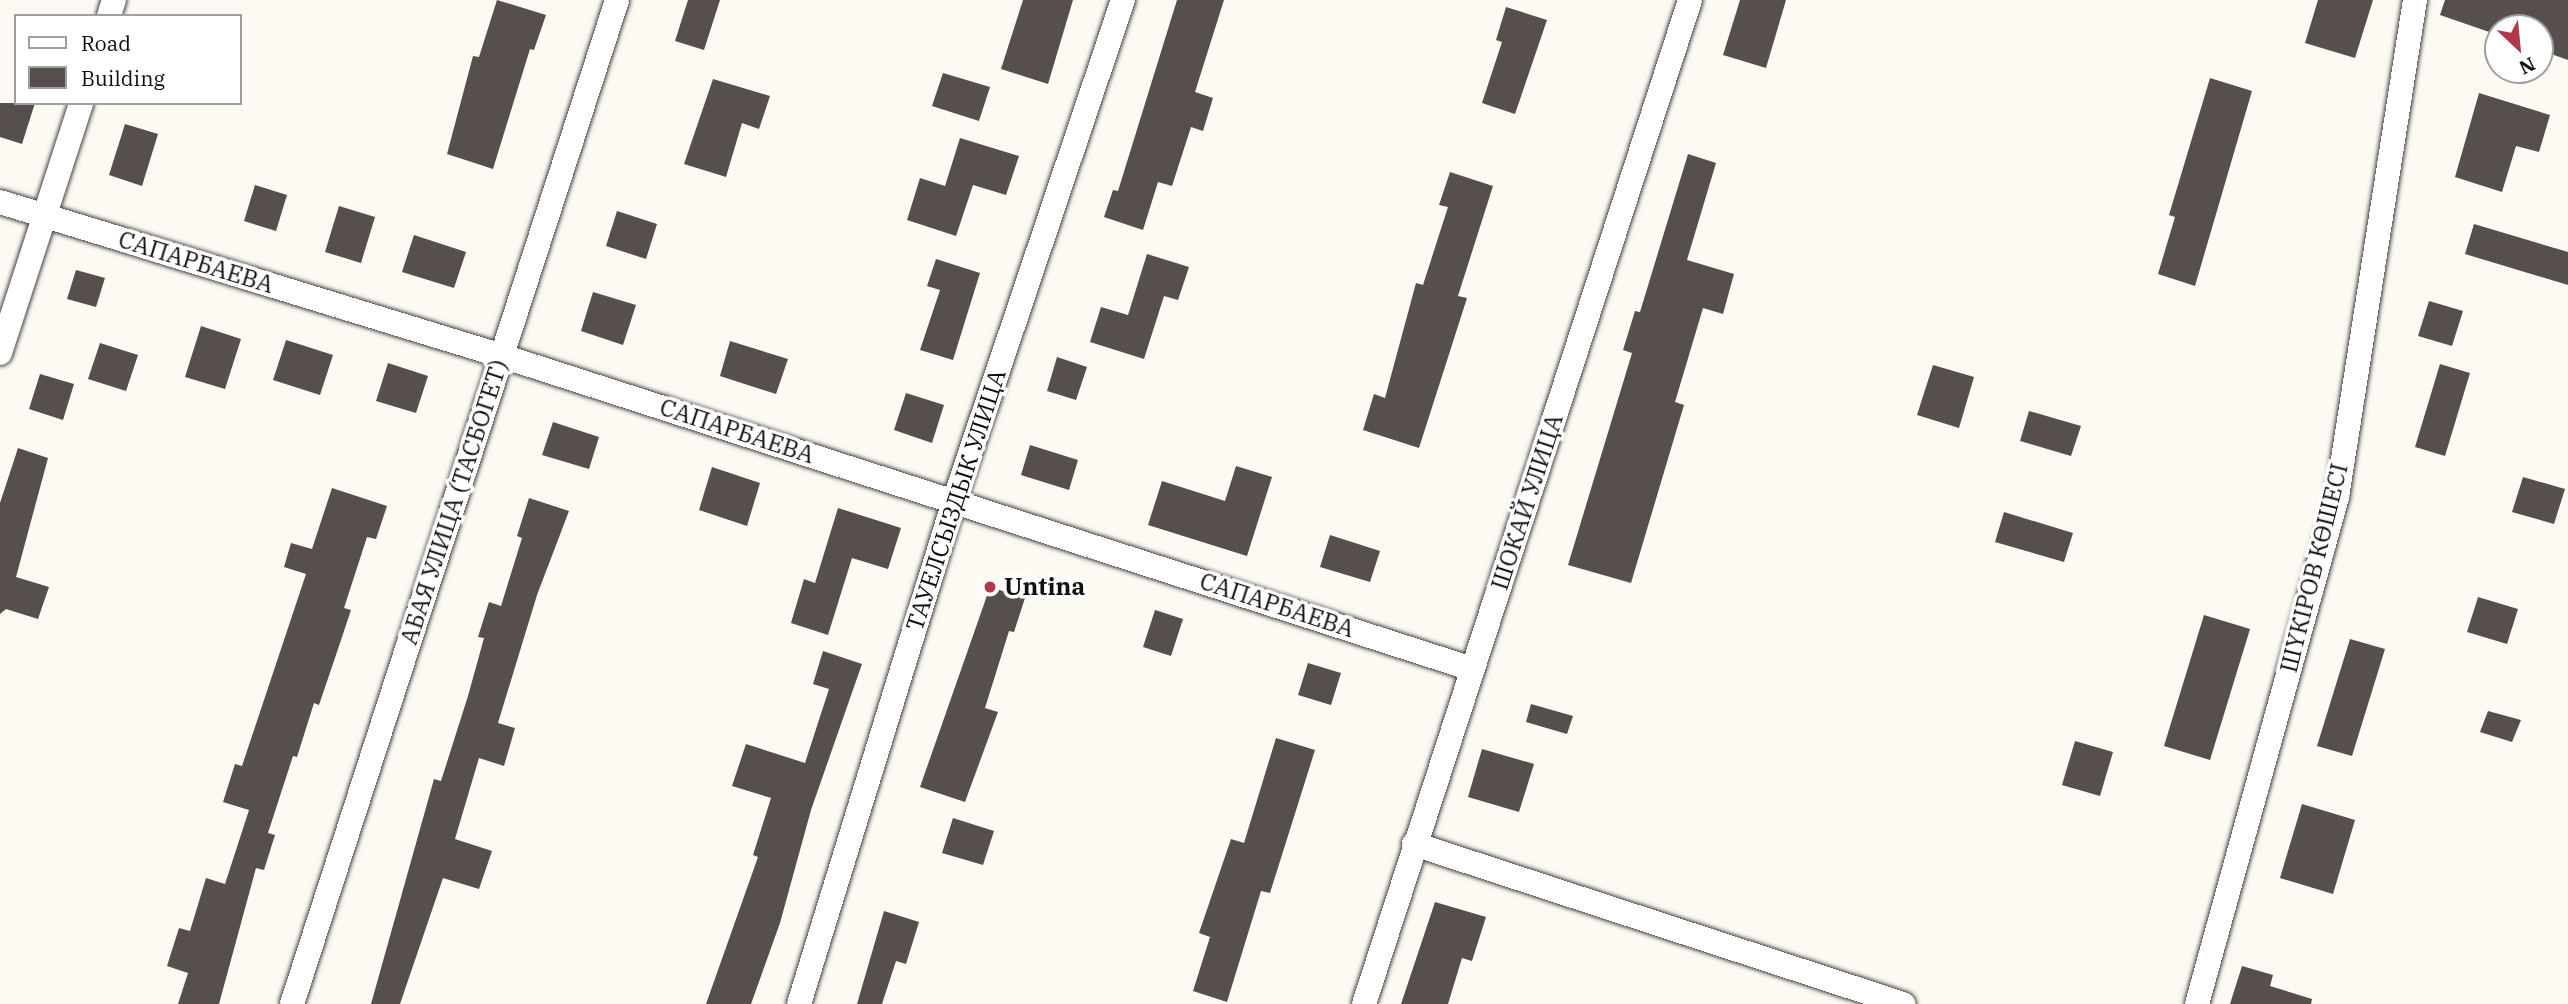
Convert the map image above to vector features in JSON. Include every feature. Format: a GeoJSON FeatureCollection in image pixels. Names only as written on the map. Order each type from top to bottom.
{"type":"FeatureCollection","features":[{"type":"Feature","properties":{"kind":"street","name":"АБАЯ УЛИЦА (ТАСБОГЕТ)"},"geometry":{"type":"LineString","coordinates":[[292,1004],[617,0]]}},
{"type":"Feature","properties":{"kind":"street","name":"ТАУЕЛСЫЗДЫК УЛИЦА"},"geometry":{"type":"LineString","coordinates":[[799,1004],[954,501],[1123,0]]}},
{"type":"Feature","properties":{"kind":"street","name":"ШОКАЙ УЛИЦА"},"geometry":{"type":"LineString","coordinates":[[1364,1004],[1690,0]]}},
{"type":"Feature","properties":{"kind":"street","name":"ШҮКІРОВ КӨШЕСІ"},"geometry":{"type":"LineString","coordinates":[[2197,1004],[2337,497],[2415,0]]}},
{"type":"Feature","properties":{"kind":"street"},"geometry":{"type":"LineString","coordinates":[[0,353],[80,105]]}},
{"type":"Feature","properties":{"kind":"street","name":"САПАРБАЕВА"},"geometry":{"type":"LineString","coordinates":[[0,202],[502,356],[1472,669]]}},
{"type":"Feature","properties":{"kind":"street"},"geometry":{"type":"LineString","coordinates":[[1414,844],[1903,1004]]}},
{"type":"Feature","properties":{"kind":"building"},"geometry":{"type":"Polygon","coordinates":[[[497,0],[546,15],[534,50],[530,49],[493,169],[447,154],[473,56],[479,57],[497,0]]]}},
{"type":"Feature","properties":{"kind":"building"},"geometry":{"type":"Polygon","coordinates":[[[688,0],[720,0],[704,50],[675,41],[688,0]]]}},
{"type":"Feature","properties":{"kind":"building"},"geometry":{"type":"Polygon","coordinates":[[[1023,0],[1073,0],[1048,84],[1001,69],[1023,0]]]}},
{"type":"Feature","properties":{"kind":"building"},"geometry":{"type":"Polygon","coordinates":[[[1177,0],[1224,0],[1195,92],[1213,98],[1203,131],[1191,127],[1172,186],[1158,182],[1143,230],[1104,217],[1113,190],[1118,191],[1177,0]]]}},
{"type":"Feature","properties":{"kind":"building"},"geometry":{"type":"Polygon","coordinates":[[[1740,0],[1786,0],[1766,68],[1723,55],[1740,0]]]}},
{"type":"Feature","properties":{"kind":"building"},"geometry":{"type":"Polygon","coordinates":[[[2318,0],[2373,0],[2355,58],[2305,43],[2318,0]]]}},
{"type":"Feature","properties":{"kind":"building"},"geometry":{"type":"Polygon","coordinates":[[[2445,0],[2568,0],[2568,60],[2554,55],[2554,14],[2484,14],[2484,30],[2440,15],[2445,0]]]}},
{"type":"Feature","properties":{"kind":"building"},"geometry":{"type":"Polygon","coordinates":[[[1506,7],[1547,20],[1515,114],[1482,103],[1502,42],[1496,40],[1506,7]]]}},
{"type":"Feature","properties":{"kind":"building"},"geometry":{"type":"Polygon","coordinates":[[[943,73],[990,87],[979,121],[932,106],[943,73]]]}},
{"type":"Feature","properties":{"kind":"building"},"geometry":{"type":"Polygon","coordinates":[[[2210,78],[2252,91],[2195,286],[2158,274],[2175,217],[2169,215],[2210,78]]]}},
{"type":"Feature","properties":{"kind":"building"},"geometry":{"type":"Polygon","coordinates":[[[713,79],[770,96],[759,129],[742,123],[726,177],[684,164],[713,79]]]}},
{"type":"Feature","properties":{"kind":"building"},"geometry":{"type":"Polygon","coordinates":[[[2479,93],[2550,115],[2539,152],[2516,146],[2502,192],[2455,177],[2479,93]]]}},
{"type":"Feature","properties":{"kind":"building"},"geometry":{"type":"Polygon","coordinates":[[[0,103],[34,105],[22,144],[0,137],[0,103]]]}},
{"type":"Feature","properties":{"kind":"building"},"geometry":{"type":"Polygon","coordinates":[[[125,124],[158,134],[142,186],[109,175],[125,124]]]}},
{"type":"Feature","properties":{"kind":"building"},"geometry":{"type":"Polygon","coordinates":[[[960,138],[1019,156],[1006,195],[973,185],[956,236],[907,220],[920,178],[945,186],[960,138]]]}},
{"type":"Feature","properties":{"kind":"building"},"geometry":{"type":"Polygon","coordinates":[[[1688,154],[1716,163],[1687,260],[1734,274],[1723,314],[1703,308],[1675,402],[1684,405],[1631,583],[1568,565],[1632,353],[1623,350],[1635,311],[1640,312],[1688,154]]]}},
{"type":"Feature","properties":{"kind":"building"},"geometry":{"type":"Polygon","coordinates":[[[1450,172],[1493,186],[1458,296],[1467,298],[1419,448],[1363,430],[1374,394],[1385,398],[1416,283],[1423,285],[1448,207],[1439,205],[1450,172]]]}},
{"type":"Feature","properties":{"kind":"building"},"geometry":{"type":"Polygon","coordinates":[[[255,185],[287,195],[276,231],[244,221],[255,185]]]}},
{"type":"Feature","properties":{"kind":"building"},"geometry":{"type":"Polygon","coordinates":[[[339,206],[375,217],[361,263],[325,252],[339,206]]]}},
{"type":"Feature","properties":{"kind":"building"},"geometry":{"type":"Polygon","coordinates":[[[617,211],[657,224],[646,259],[606,246],[617,211]]]}},
{"type":"Feature","properties":{"kind":"building"},"geometry":{"type":"Polygon","coordinates":[[[2474,224],[2568,252],[2568,285],[2465,254],[2474,224]]]}},
{"type":"Feature","properties":{"kind":"building"},"geometry":{"type":"Polygon","coordinates":[[[414,235],[466,252],[454,288],[402,272],[414,235]]]}},
{"type":"Feature","properties":{"kind":"building"},"geometry":{"type":"Polygon","coordinates":[[[1147,254],[1189,267],[1178,300],[1164,296],[1144,359],[1090,342],[1101,307],[1128,315],[1147,254]]]}},
{"type":"Feature","properties":{"kind":"building"},"geometry":{"type":"Polygon","coordinates":[[[936,259],[980,273],[953,360],[920,350],[940,290],[927,286],[936,259]]]}},
{"type":"Feature","properties":{"kind":"building"},"geometry":{"type":"Polygon","coordinates":[[[76,270],[105,278],[96,307],[67,299],[76,270]]]}},
{"type":"Feature","properties":{"kind":"building"},"geometry":{"type":"Polygon","coordinates":[[[593,292],[636,305],[623,345],[581,331],[593,292]]]}},
{"type":"Feature","properties":{"kind":"building"},"geometry":{"type":"Polygon","coordinates":[[[2429,301],[2463,311],[2452,346],[2418,336],[2429,301]]]}},
{"type":"Feature","properties":{"kind":"building"},"geometry":{"type":"Polygon","coordinates":[[[201,326],[241,339],[225,389],[185,377],[201,326]]]}},
{"type":"Feature","properties":{"kind":"building"},"geometry":{"type":"Polygon","coordinates":[[[286,340],[333,355],[320,395],[273,380],[286,340]]]}},
{"type":"Feature","properties":{"kind":"building"},"geometry":{"type":"Polygon","coordinates":[[[730,341],[788,359],[776,394],[720,376],[730,341]]]}},
{"type":"Feature","properties":{"kind":"building"},"geometry":{"type":"Polygon","coordinates":[[[100,343],[138,355],[126,391],[88,379],[100,343]]]}},
{"type":"Feature","properties":{"kind":"building"},"geometry":{"type":"Polygon","coordinates":[[[1057,357],[1087,367],[1076,400],[1047,391],[1057,357]]]}},
{"type":"Feature","properties":{"kind":"building"},"geometry":{"type":"Polygon","coordinates":[[[388,363],[428,376],[416,413],[376,401],[388,363]]]}},
{"type":"Feature","properties":{"kind":"building"},"geometry":{"type":"Polygon","coordinates":[[[2440,364],[2470,373],[2445,456],[2415,447],[2440,364]]]}},
{"type":"Feature","properties":{"kind":"building"},"geometry":{"type":"Polygon","coordinates":[[[1933,365],[1974,377],[1959,428],[1917,415],[1933,365]]]}},
{"type":"Feature","properties":{"kind":"building"},"geometry":{"type":"Polygon","coordinates":[[[40,374],[74,384],[63,420],[29,409],[40,374]]]}},
{"type":"Feature","properties":{"kind":"building"},"geometry":{"type":"Polygon","coordinates":[[[906,393],[944,405],[932,443],[894,430],[906,393]]]}},
{"type":"Feature","properties":{"kind":"building"},"geometry":{"type":"Polygon","coordinates":[[[2029,411],[2081,426],[2071,456],[2020,441],[2029,411]]]}},
{"type":"Feature","properties":{"kind":"building"},"geometry":{"type":"Polygon","coordinates":[[[553,422],[599,437],[589,469],[542,455],[553,422]]]}},
{"type":"Feature","properties":{"kind":"building"},"geometry":{"type":"Polygon","coordinates":[[[1030,445],[1078,460],[1069,490],[1021,475],[1030,445]]]}},
{"type":"Feature","properties":{"kind":"building"},"geometry":{"type":"Polygon","coordinates":[[[18,448],[48,458],[16,577],[49,587],[38,619],[6,609],[0,614],[0,503],[18,448]]]}},
{"type":"Feature","properties":{"kind":"building"},"geometry":{"type":"Polygon","coordinates":[[[1236,466],[1272,477],[1247,556],[1148,525],[1162,481],[1225,501],[1236,466]]]}},
{"type":"Feature","properties":{"kind":"building"},"geometry":{"type":"Polygon","coordinates":[[[712,467],[760,483],[747,526],[699,510],[712,467]]]}},
{"type":"Feature","properties":{"kind":"building"},"geometry":{"type":"Polygon","coordinates":[[[2523,477],[2565,489],[2554,524],[2512,512],[2523,477]]]}},
{"type":"Feature","properties":{"kind":"building"},"geometry":{"type":"Polygon","coordinates":[[[332,488],[387,506],[376,539],[367,537],[344,608],[351,610],[338,649],[319,705],[314,703],[297,757],[293,756],[268,833],[275,835],[264,870],[256,868],[219,1004],[178,1004],[188,973],[167,966],[179,928],[190,931],[206,878],[225,884],[249,810],[223,802],[235,764],[242,766],[306,574],[284,567],[291,543],[312,549],[332,488]]]}},
{"type":"Feature","properties":{"kind":"building"},"geometry":{"type":"Polygon","coordinates":[[[529,498],[569,511],[537,595],[498,723],[515,728],[504,766],[479,758],[455,839],[492,851],[479,889],[443,878],[400,1004],[371,1004],[434,779],[441,781],[468,696],[484,638],[478,637],[489,602],[501,606],[522,538],[517,536],[529,498]]]}},
{"type":"Feature","properties":{"kind":"building"},"geometry":{"type":"Polygon","coordinates":[[[838,508],[901,528],[888,569],[852,558],[828,635],[791,623],[804,579],[815,583],[838,508]]]}},
{"type":"Feature","properties":{"kind":"building"},"geometry":{"type":"Polygon","coordinates":[[[2004,512],[2073,533],[2064,562],[1995,542],[2004,512]]]}},
{"type":"Feature","properties":{"kind":"building"},"geometry":{"type":"Polygon","coordinates":[[[1330,535],[1380,551],[1370,582],[1320,567],[1330,535]]]}},
{"type":"Feature","properties":{"kind":"building"},"geometry":{"type":"Polygon","coordinates":[[[990,587],[1025,598],[1014,632],[1009,631],[985,708],[998,712],[965,802],[920,787],[990,587]]]}},
{"type":"Feature","properties":{"kind":"building"},"geometry":{"type":"Polygon","coordinates":[[[2478,597],[2518,609],[2507,644],[2467,632],[2478,597]]]}},
{"type":"Feature","properties":{"kind":"building"},"geometry":{"type":"Polygon","coordinates":[[[1155,610],[1183,619],[1171,656],[1143,647],[1155,610]]]}},
{"type":"Feature","properties":{"kind":"building"},"geometry":{"type":"Polygon","coordinates":[[[2204,615],[2250,629],[2210,760],[2164,746],[2204,615]]]}},
{"type":"Feature","properties":{"kind":"building"},"geometry":{"type":"Polygon","coordinates":[[[2350,639],[2385,649],[2352,756],[2317,746],[2350,639]]]}},
{"type":"Feature","properties":{"kind":"building"},"geometry":{"type":"Polygon","coordinates":[[[823,651],[862,664],[811,810],[780,923],[751,1004],[706,1004],[758,857],[753,855],[771,798],[732,786],[746,744],[805,763],[829,689],[813,684],[823,651]]]}},
{"type":"Feature","properties":{"kind":"building"},"geometry":{"type":"Polygon","coordinates":[[[1308,663],[1341,673],[1331,705],[1298,695],[1308,663]]]}},
{"type":"Feature","properties":{"kind":"building"},"geometry":{"type":"Polygon","coordinates":[[[1531,704],[1573,716],[1567,734],[1526,722],[1531,704]]]}},
{"type":"Feature","properties":{"kind":"building"},"geometry":{"type":"Polygon","coordinates":[[[2488,711],[2521,720],[2512,742],[2480,732],[2488,711]]]}},
{"type":"Feature","properties":{"kind":"building"},"geometry":{"type":"Polygon","coordinates":[[[1276,738],[1315,750],[1270,893],[1261,891],[1227,1002],[1193,991],[1210,937],[1199,933],[1231,839],[1244,843],[1276,738]]]}},
{"type":"Feature","properties":{"kind":"building"},"geometry":{"type":"Polygon","coordinates":[[[2075,741],[2113,752],[2100,796],[2062,785],[2075,741]]]}},
{"type":"Feature","properties":{"kind":"building"},"geometry":{"type":"Polygon","coordinates":[[[1482,749],[1534,764],[1519,812],[1468,797],[1482,749]]]}},
{"type":"Feature","properties":{"kind":"building"},"geometry":{"type":"Polygon","coordinates":[[[2302,804],[2355,820],[2333,894],[2280,878],[2302,804]]]}},
{"type":"Feature","properties":{"kind":"building"},"geometry":{"type":"Polygon","coordinates":[[[953,818],[994,831],[983,865],[942,853],[953,818]]]}},
{"type":"Feature","properties":{"kind":"building"},"geometry":{"type":"Polygon","coordinates":[[[1435,902],[1486,917],[1472,961],[1462,958],[1448,1004],[1401,1004],[1435,902]]]}},
{"type":"Feature","properties":{"kind":"building"},"geometry":{"type":"Polygon","coordinates":[[[884,911],[919,922],[906,964],[896,961],[882,1004],[857,1004],[884,911]]]}},
{"type":"Feature","properties":{"kind":"building"},"geometry":{"type":"Polygon","coordinates":[[[2242,966],[2273,975],[2270,986],[2312,999],[2311,1004],[2230,1004],[2242,966]]]}},
{"type":"Feature","properties":{"kind":"place","name":"Untina"},"geometry":{"type":"Point","coordinates":[990,587]}}]}
